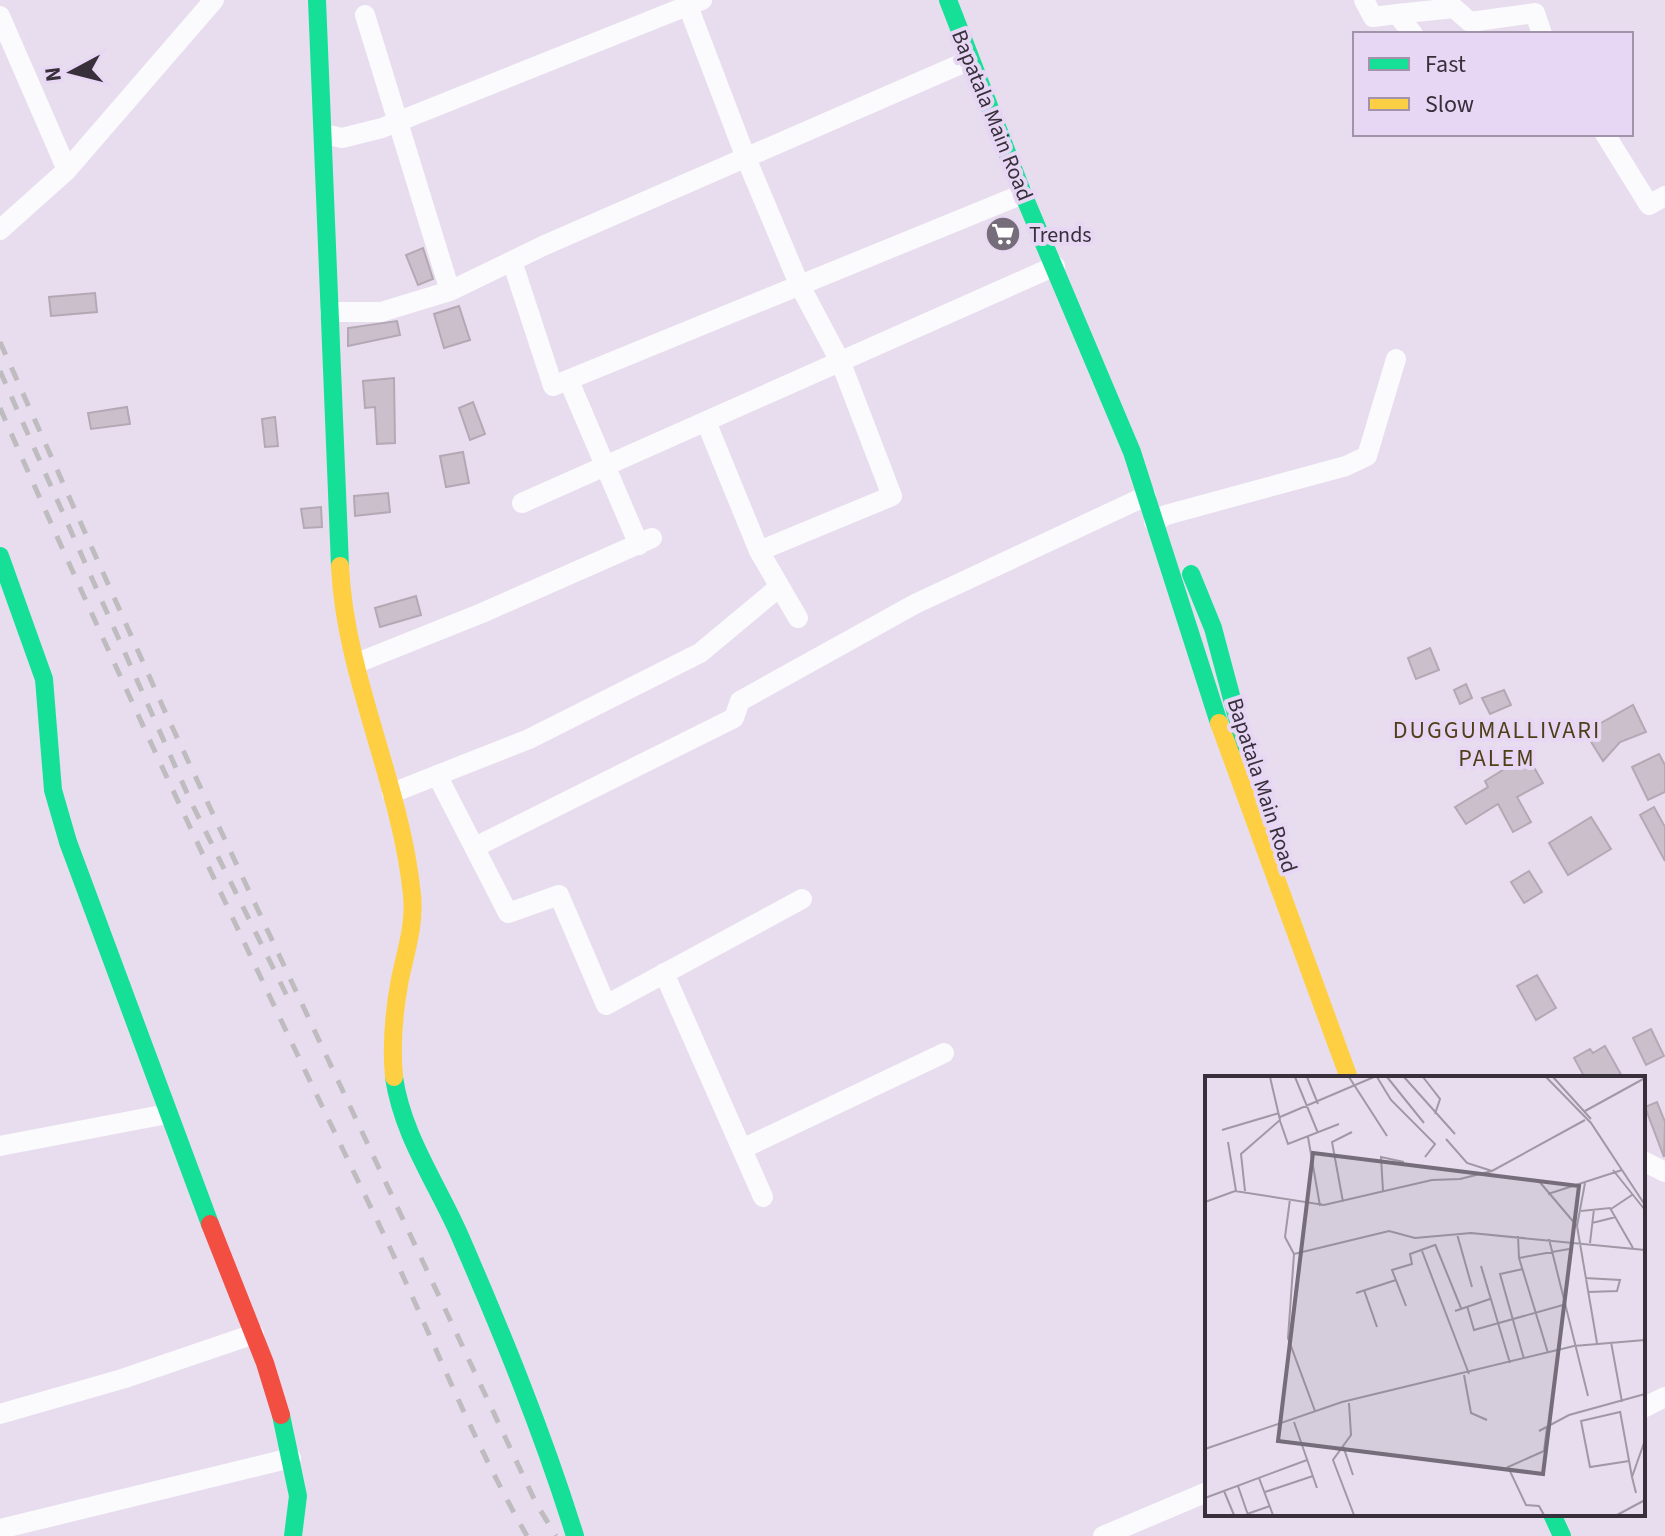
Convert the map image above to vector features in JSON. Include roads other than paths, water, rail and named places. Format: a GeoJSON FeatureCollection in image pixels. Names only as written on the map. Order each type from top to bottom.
{"type":"FeatureCollection","features":[{"type":"Feature","properties":{"kind":"street"},"geometry":{"type":"LineString","coordinates":[[0,230],[67,170],[214,0]]}},
{"type":"Feature","properties":{"kind":"street"},"geometry":{"type":"LineString","coordinates":[[317,0],[341,584],[347,627],[392,793],[412,897],[412,933],[400,979],[390,1051],[400,1109],[444,1198],[498,1324],[575,1536]]}},
{"type":"Feature","properties":{"kind":"street","name":"Bapatala Main Road"},"geometry":{"type":"LineString","coordinates":[[948,0],[1023,194],[1132,452],[1146,496],[1160,518],[1213,628],[1246,749],[1366,1076]]}},
{"type":"Feature","properties":{"kind":"street"},"geometry":{"type":"LineString","coordinates":[[1364,0],[1373,17],[1454,8],[1470,22],[1535,13],[1541,32]]}},
{"type":"Feature","properties":{"kind":"street"},"geometry":{"type":"LineString","coordinates":[[324,134],[342,138],[398,122],[695,3],[746,158],[799,284],[841,363],[892,496],[759,551]]}},
{"type":"Feature","properties":{"kind":"street"},"geometry":{"type":"LineString","coordinates":[[1397,14],[1411,32]]}},
{"type":"Feature","properties":{"kind":"street"},"geometry":{"type":"LineString","coordinates":[[365,15],[450,291]]}},
{"type":"Feature","properties":{"kind":"street"},"geometry":{"type":"LineString","coordinates":[[0,16],[67,170]]}},
{"type":"Feature","properties":{"kind":"street"},"geometry":{"type":"LineString","coordinates":[[330,312],[381,312],[450,291],[970,60]]}},
{"type":"Feature","properties":{"kind":"street"},"geometry":{"type":"LineString","coordinates":[[1606,136],[1649,205],[1665,196]]}},
{"type":"Feature","properties":{"kind":"street"},"geometry":{"type":"LineString","coordinates":[[512,261],[553,386],[1023,194]]}},
{"type":"Feature","properties":{"kind":"street"},"geometry":{"type":"LineString","coordinates":[[522,503],[707,424],[1055,266]]}},
{"type":"Feature","properties":{"kind":"street"},"geometry":{"type":"LineString","coordinates":[[1160,518],[1346,466],[1367,456],[1396,359]]}},
{"type":"Feature","properties":{"kind":"street"},"geometry":{"type":"LineString","coordinates":[[357,663],[645,542],[605,466],[569,381]]}},
{"type":"Feature","properties":{"kind":"street"},"geometry":{"type":"LineString","coordinates":[[707,424],[759,551],[798,618]]}},
{"type":"Feature","properties":{"kind":"street","name":"Bapatala Main Road"},"geometry":{"type":"LineString","coordinates":[[1132,452],[1149,474],[1225,743],[1348,1076]]}},
{"type":"Feature","properties":{"kind":"street"},"geometry":{"type":"LineString","coordinates":[[477,846],[734,718],[740,701],[915,604],[1146,496]]}},
{"type":"Feature","properties":{"kind":"street"},"geometry":{"type":"LineString","coordinates":[[0,556],[44,679],[53,790],[68,842],[167,1114],[254,1334],[291,1458],[298,1496],[293,1536]]}},
{"type":"Feature","properties":{"kind":"street"},"geometry":{"type":"LineString","coordinates":[[392,793],[529,739],[700,653],[778,588]]}},
{"type":"Feature","properties":{"kind":"street"},"geometry":{"type":"LineString","coordinates":[[437,775],[477,846],[508,913],[559,895],[606,1005],[802,899]]}},
{"type":"Feature","properties":{"kind":"street"},"geometry":{"type":"LineString","coordinates":[[664,973],[763,1197]]}},
{"type":"Feature","properties":{"kind":"street"},"geometry":{"type":"LineString","coordinates":[[742,1149],[944,1053]]}},
{"type":"Feature","properties":{"kind":"street"},"geometry":{"type":"LineString","coordinates":[[0,1146],[167,1114]]}},
{"type":"Feature","properties":{"kind":"street"},"geometry":{"type":"LineString","coordinates":[[0,1414],[122,1379],[254,1334]]}},
{"type":"Feature","properties":{"kind":"street"},"geometry":{"type":"LineString","coordinates":[[1645,1407],[1665,1397]]}},
{"type":"Feature","properties":{"kind":"street"},"geometry":{"type":"LineString","coordinates":[[0,1529],[291,1458]]}},
{"type":"Feature","properties":{"kind":"street"},"geometry":{"type":"LineString","coordinates":[[1103,1536],[1205,1493]]}},
{"type":"Feature","properties":{"kind":"street"},"geometry":{"type":"LineString","coordinates":[[1553,1516],[1562,1536]]}},
{"type":"Feature","properties":{"kind":"street"},"geometry":{"type":"LineString","coordinates":[[1569,1516],[1579,1536]]}},
{"type":"Feature","properties":{"kind":"railway"},"geometry":{"type":"LineString","coordinates":[[0,342],[167,716],[536,1503],[556,1536]]}},
{"type":"Feature","properties":{"kind":"railway"},"geometry":{"type":"LineString","coordinates":[[0,371],[191,802],[289,1000]]}},
{"type":"Feature","properties":{"kind":"railway"},"geometry":{"type":"LineString","coordinates":[[0,408],[183,812],[393,1254],[466,1417],[527,1536]]}},
{"type":"Feature","properties":{"kind":"place","name":"Trends"},"geometry":{"type":"Point","coordinates":[1003,234]}},
{"type":"Feature","properties":{"kind":"district","name":"DUGGUMALLIVARI PALEM"},"geometry":{"type":"Point","coordinates":[1497,744]}}]}
